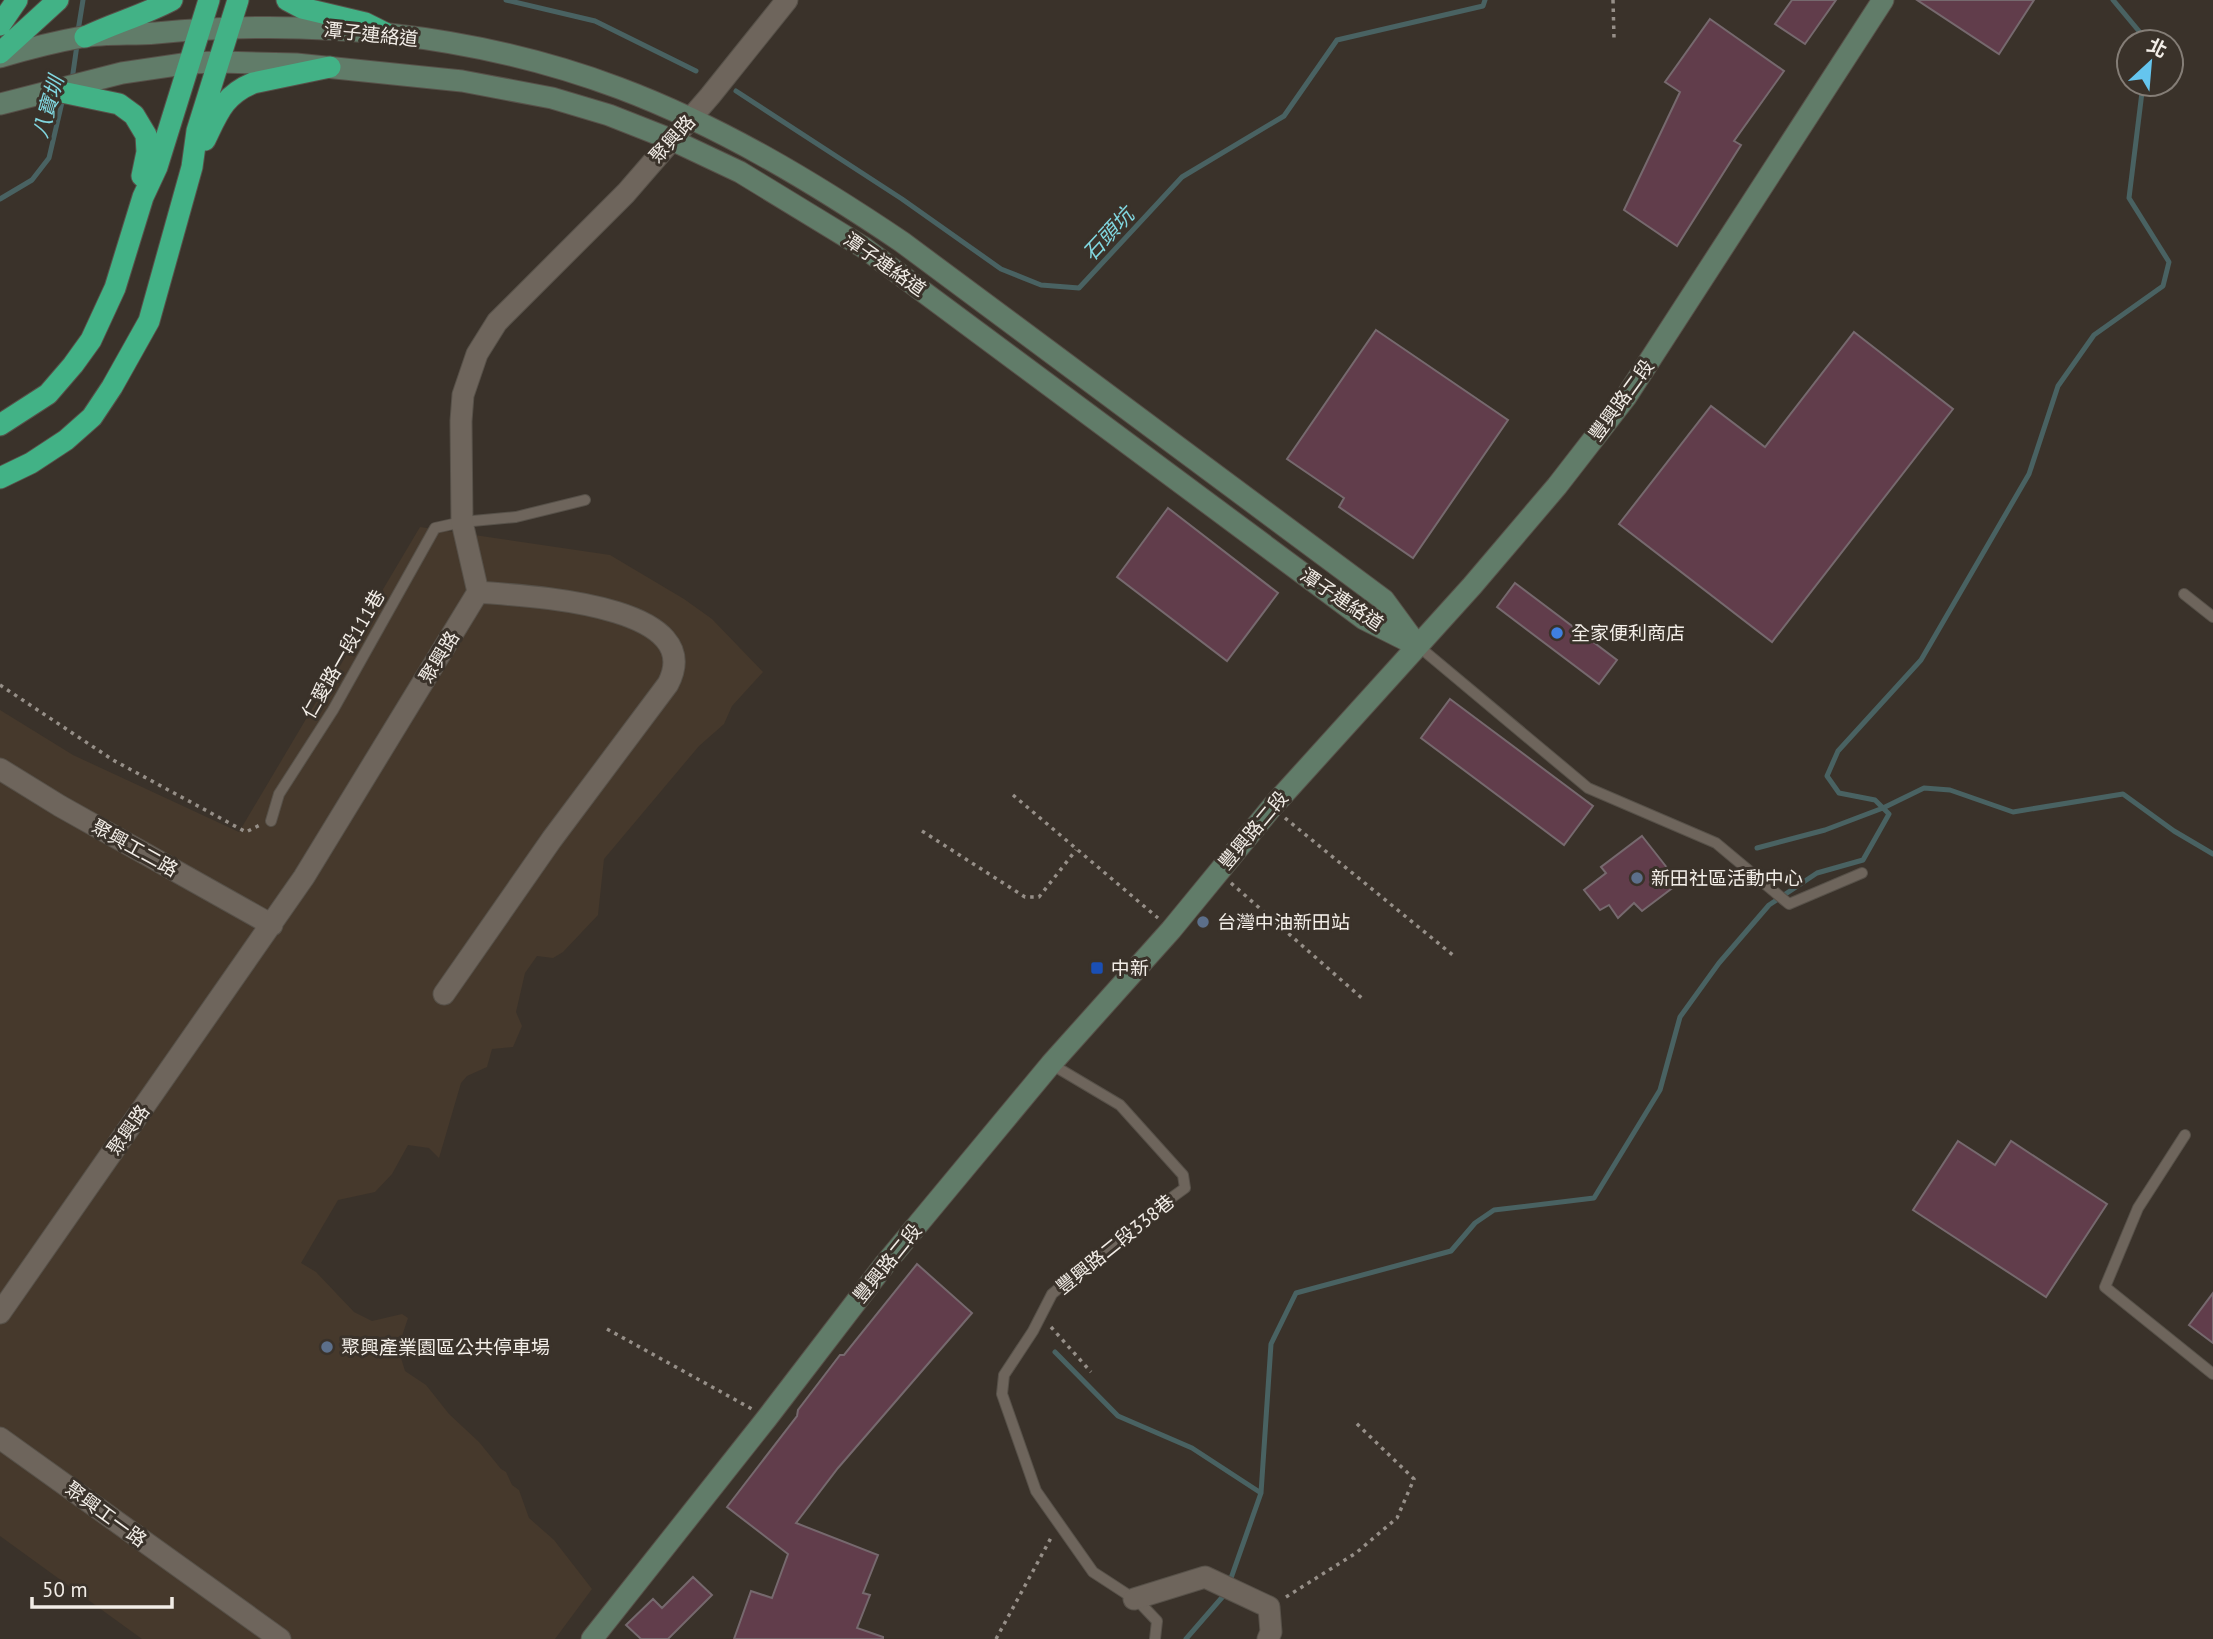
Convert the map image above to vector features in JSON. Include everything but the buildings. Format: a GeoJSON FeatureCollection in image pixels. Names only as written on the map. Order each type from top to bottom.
{"type":"FeatureCollection","features":[{"type":"Feature","properties":{"kind":"highway"},"geometry":{"type":"LineString","coordinates":[[0,25],[17,0]]}},
{"type":"Feature","properties":{"kind":"highway"},"geometry":{"type":"LineString","coordinates":[[0,55],[58,0]]}},
{"type":"Feature","properties":{"kind":"highway"},"geometry":{"type":"LineString","coordinates":[[85,37],[111,24],[154,10],[172,0]]}},
{"type":"Feature","properties":{"kind":"highway"},"geometry":{"type":"LineString","coordinates":[[0,425],[48,394],[74,365],[91,340],[115,288],[142,197],[157,167],[209,0]]}},
{"type":"Feature","properties":{"kind":"highway"},"geometry":{"type":"LineString","coordinates":[[0,478],[31,463],[66,440],[92,417],[149,321],[191,167],[197,131],[238,0]]}},
{"type":"Feature","properties":{"kind":"highway"},"geometry":{"type":"LineString","coordinates":[[287,0],[302,8],[365,23],[385,33]]}},
{"type":"Feature","properties":{"kind":"highway"},"geometry":{"type":"LineString","coordinates":[[191,167],[223,104],[233,94],[253,83],[330,67]]}},
{"type":"Feature","properties":{"kind":"highway"},"geometry":{"type":"LineString","coordinates":[[57,91],[119,104],[134,115],[146,135],[142,197]]}},
{"type":"Feature","properties":{"kind":"street","name":"聚興路"},"geometry":{"type":"LineString","coordinates":[[0,1313],[304,877],[478,592],[461,522],[463,395],[477,354],[497,322],[626,193],[787,0]]}},
{"type":"Feature","properties":{"kind":"street","name":"豐興路二段"},"geometry":{"type":"LineString","coordinates":[[592,1639],[885,1264],[1051,1064],[1171,930],[1272,807],[1472,586],[1557,486],[1626,397],[1883,0]]}},
{"type":"Feature","properties":{"kind":"street","name":"潭子連絡道"},"geometry":{"type":"LineString","coordinates":[[0,55],[85,37],[230,26],[309,27],[385,33],[452,43],[539,63],[622,89],[690,118],[784,167],[826,191],[902,242],[1384,600],[1417,645]]}},
{"type":"Feature","properties":{"kind":"street","name":"潭子連絡道"},"geometry":{"type":"LineString","coordinates":[[0,104],[122,73],[190,63],[220,62],[296,64],[462,80],[592,108],[670,139],[740,172],[863,247],[1364,619],[1417,645]]}},
{"type":"Feature","properties":{"kind":"street"},"geometry":{"type":"LineString","coordinates":[[444,994],[552,839],[675,671],[673,654],[666,642],[658,631],[644,622],[611,611],[561,600],[478,592]]}},
{"type":"Feature","properties":{"kind":"street","name":"聚興工二路"},"geometry":{"type":"LineString","coordinates":[[0,769],[60,806],[272,925]]}},
{"type":"Feature","properties":{"kind":"street","name":"聚興工一路"},"geometry":{"type":"LineString","coordinates":[[0,1438],[280,1639]]}},
{"type":"Feature","properties":{"kind":"street"},"geometry":{"type":"LineString","coordinates":[[1135,1599],[1205,1577],[1269,1607],[1271,1632],[1268,1639]]}},
{"type":"Feature","properties":{"kind":"lane","name":"仁愛路一段111巷"},"geometry":{"type":"LineString","coordinates":[[271,821],[279,794],[333,710],[435,528],[461,522],[516,517],[585,500]]}},
{"type":"Feature","properties":{"kind":"lane"},"geometry":{"type":"LineString","coordinates":[[2184,594],[2213,617]]}},
{"type":"Feature","properties":{"kind":"lane"},"geometry":{"type":"LineString","coordinates":[[1417,645],[1588,788],[1716,843],[1789,904],[1862,873]]}},
{"type":"Feature","properties":{"kind":"lane","name":"豐興路二段338巷"},"geometry":{"type":"LineString","coordinates":[[1051,1064],[1120,1105],[1183,1175],[1185,1188],[1138,1222],[1052,1294],[1003,1375],[1002,1394],[1036,1491],[1093,1572],[1135,1599],[1157,1620],[1155,1639]]}},
{"type":"Feature","properties":{"kind":"lane"},"geometry":{"type":"LineString","coordinates":[[2185,1135],[2138,1208],[2105,1287],[2213,1374]]}},
{"type":"Feature","properties":{"kind":"path"},"geometry":{"type":"LineString","coordinates":[[1613,0],[1614,38]]}},
{"type":"Feature","properties":{"kind":"path"},"geometry":{"type":"LineString","coordinates":[[0,685],[113,760],[246,832],[271,821]]}},
{"type":"Feature","properties":{"kind":"path"},"geometry":{"type":"LineString","coordinates":[[1013,795],[1171,930]]}},
{"type":"Feature","properties":{"kind":"path"},"geometry":{"type":"LineString","coordinates":[[1272,807],[1454,956]]}},
{"type":"Feature","properties":{"kind":"path"},"geometry":{"type":"LineString","coordinates":[[922,831],[1026,897],[1039,897],[1077,849]]}},
{"type":"Feature","properties":{"kind":"path"},"geometry":{"type":"LineString","coordinates":[[1218,872],[1364,1000]]}},
{"type":"Feature","properties":{"kind":"path"},"geometry":{"type":"LineString","coordinates":[[1041,1315],[1091,1372]]}},
{"type":"Feature","properties":{"kind":"path"},"geometry":{"type":"LineString","coordinates":[[607,1329],[767,1418]]}},
{"type":"Feature","properties":{"kind":"path"},"geometry":{"type":"LineString","coordinates":[[1269,1607],[1356,1553],[1397,1518],[1414,1479],[1355,1422]]}},
{"type":"Feature","properties":{"kind":"path"},"geometry":{"type":"LineString","coordinates":[[996,1639],[1058,1522]]}},
{"type":"Feature","properties":{"kind":"shaded area"},"geometry":{"type":"Polygon","coordinates":[[[420,527],[610,555],[712,619],[763,672],[732,706],[724,724],[699,746],[604,859],[598,915],[563,952],[553,958],[537,956],[525,973],[516,1012],[522,1026],[513,1047],[492,1049],[487,1067],[467,1076],[461,1083],[439,1158],[429,1148],[408,1145],[392,1174],[375,1192],[338,1200],[301,1263],[316,1272],[354,1312],[372,1321],[402,1314],[408,1318],[398,1348],[405,1371],[426,1385],[449,1414],[506,1472],[512,1485],[519,1490],[529,1518],[554,1540],[592,1589],[555,1639],[142,1639],[0,1536],[0,710],[73,755],[239,832],[420,527]]]}},
{"type":"Feature","properties":{"kind":"waterway","name":"八寶圳"},"geometry":{"type":"LineString","coordinates":[[78,31],[83,0]]}},
{"type":"Feature","properties":{"kind":"waterway","name":"石頭坑"},"geometry":{"type":"LineString","coordinates":[[506,0],[595,21],[696,71]]}},
{"type":"Feature","properties":{"kind":"waterway","name":"石頭坑"},"geometry":{"type":"LineString","coordinates":[[736,91],[902,199],[1001,269],[1041,285],[1079,288],[1182,177],[1284,116],[1337,40],[1483,6],[1485,0]]}},
{"type":"Feature","properties":{"kind":"waterway"},"geometry":{"type":"LineString","coordinates":[[2113,0],[2136,28]]}},
{"type":"Feature","properties":{"kind":"waterway","name":"八寶圳"},"geometry":{"type":"LineString","coordinates":[[72,80],[77,45]]}},
{"type":"Feature","properties":{"kind":"waterway","name":"八寶圳"},"geometry":{"type":"LineString","coordinates":[[0,199],[32,180],[49,158],[63,98]]}},
{"type":"Feature","properties":{"kind":"waterway"},"geometry":{"type":"LineString","coordinates":[[1230,1581],[1261,1493],[1271,1344],[1296,1293],[1451,1251],[1475,1223],[1494,1210],[1594,1198],[1660,1090],[1680,1017],[1719,963],[1769,905],[1817,873],[1863,860],[1889,814],[1875,800],[1839,793],[1827,776],[1838,751],[1921,660],[2029,474],[2058,386],[2094,335],[2163,286],[2169,262],[2129,198],[2141,98]]}},
{"type":"Feature","properties":{"kind":"waterway"},"geometry":{"type":"LineString","coordinates":[[1757,848],[1825,830],[1883,808],[1924,788],[1950,790],[2013,812],[2123,794],[2174,831],[2213,854]]}},
{"type":"Feature","properties":{"kind":"waterway"},"geometry":{"type":"LineString","coordinates":[[1055,1352],[1118,1416],[1192,1448],[1261,1493]]}},
{"type":"Feature","properties":{"kind":"waterway"},"geometry":{"type":"LineString","coordinates":[[1186,1639],[1225,1594]]}},
{"type":"Feature","properties":{"kind":"place","name":"全家便利商店"},"geometry":{"type":"Point","coordinates":[1557,633]}},
{"type":"Feature","properties":{"kind":"place","name":"新田社區活動中心"},"geometry":{"type":"Point","coordinates":[1637,878]}},
{"type":"Feature","properties":{"kind":"place","name":"台灣中油新田站"},"geometry":{"type":"Point","coordinates":[1203,922]}},
{"type":"Feature","properties":{"kind":"place","name":"中新"},"geometry":{"type":"Point","coordinates":[1097,968]}},
{"type":"Feature","properties":{"kind":"place","name":"聚興產業園區公共停車場"},"geometry":{"type":"Point","coordinates":[327,1347]}}]}
